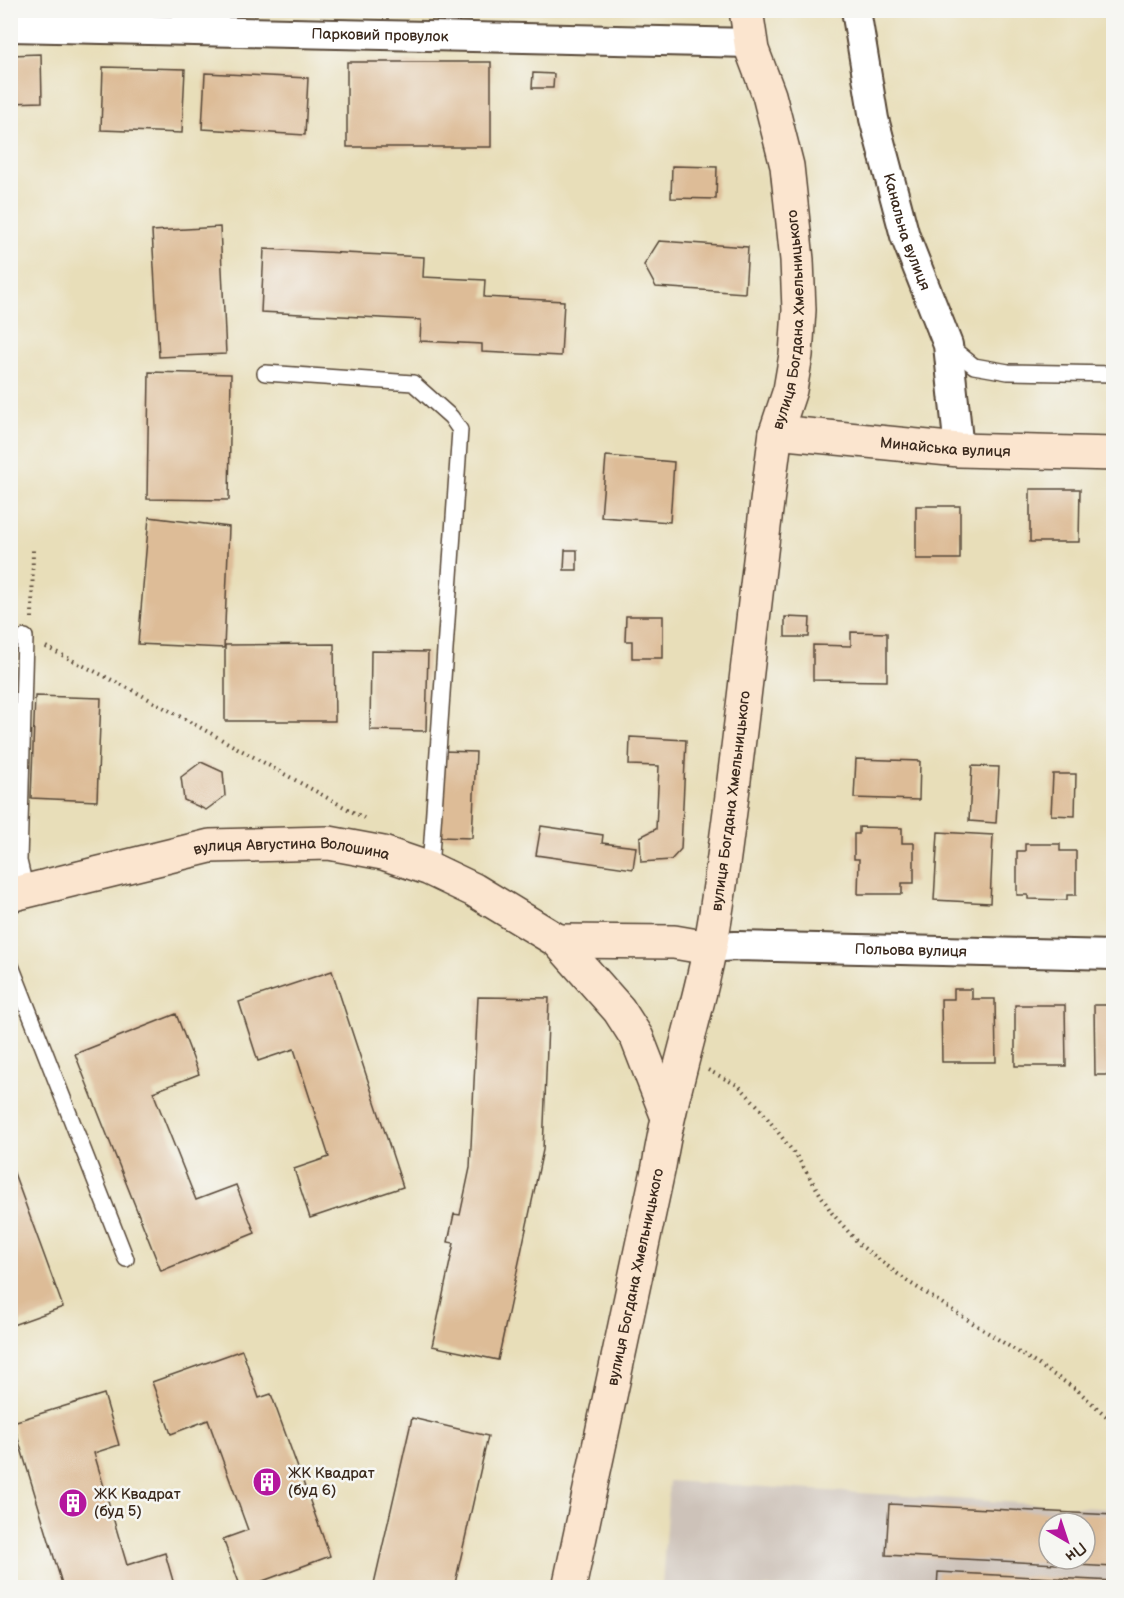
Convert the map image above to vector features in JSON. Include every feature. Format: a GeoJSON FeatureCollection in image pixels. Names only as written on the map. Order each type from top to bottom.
{"type":"FeatureCollection","features":[{"type":"Feature","properties":{"kind":"street","name":"вулиця Богдана Хмельницького"},"geometry":{"type":"LineString","coordinates":[[569,1587],[657,1178],[667,1115],[684,1058],[709,948],[731,799],[776,432],[790,390],[796,355],[799,310],[797,260],[787,166],[770,95],[751,43],[746,10]]}},
{"type":"Feature","properties":{"kind":"street","name":"Канальна вулиця"},"geometry":{"type":"LineString","coordinates":[[856,10],[874,119],[905,236],[948,345],[959,450]]}},
{"type":"Feature","properties":{"kind":"street","name":"Парковий провулок"},"geometry":{"type":"LineString","coordinates":[[10,27],[751,43]]}},
{"type":"Feature","properties":{"kind":"street","name":"Минайська вулиця"},"geometry":{"type":"LineString","coordinates":[[776,432],[959,450],[1113,454]]}},
{"type":"Feature","properties":{"kind":"street","name":"вулиця Августина Волошина"},"geometry":{"type":"LineString","coordinates":[[18,893],[210,846],[329,843],[383,853],[430,869],[474,890],[558,941],[619,1010],[637,1038],[667,1115]]}},
{"type":"Feature","properties":{"kind":"street"},"geometry":{"type":"LineString","coordinates":[[558,941],[674,942],[709,948]]}},
{"type":"Feature","properties":{"kind":"street","name":"Польова вулиця"},"geometry":{"type":"LineString","coordinates":[[709,948],[735,946],[1113,955]]}},
{"type":"Feature","properties":{"kind":"lane"},"geometry":{"type":"LineString","coordinates":[[948,345],[974,366],[1008,372],[1113,374]]}},
{"type":"Feature","properties":{"kind":"lane"},"geometry":{"type":"LineString","coordinates":[[265,373],[413,382],[451,417],[460,430],[430,869]]}},
{"type":"Feature","properties":{"kind":"lane"},"geometry":{"type":"LineString","coordinates":[[18,893],[28,638]]}},
{"type":"Feature","properties":{"kind":"lane"},"geometry":{"type":"LineString","coordinates":[[10,963],[126,1259]]}},
{"type":"Feature","properties":{"kind":"path"},"geometry":{"type":"LineString","coordinates":[[33,549],[28,638],[134,691],[364,818],[383,853]]}},
{"type":"Feature","properties":{"kind":"path"},"geometry":{"type":"LineString","coordinates":[[684,1058],[739,1086],[797,1156],[832,1213],[860,1245],[907,1281],[1076,1389],[1113,1424]]}},
{"type":"Feature","properties":{"kind":"shaded area"},"geometry":{"type":"Polygon","coordinates":[[[669,1481],[1113,1509],[1113,1587],[662,1588],[669,1481]]]}},
{"type":"Feature","properties":{"kind":"building"},"geometry":{"type":"Polygon","coordinates":[[[41,54],[42,102],[10,103],[10,55],[41,54]]]}},
{"type":"Feature","properties":{"kind":"building"},"geometry":{"type":"Polygon","coordinates":[[[347,62],[491,62],[491,147],[347,147],[347,62]]]}},
{"type":"Feature","properties":{"kind":"building"},"geometry":{"type":"Polygon","coordinates":[[[103,67],[185,69],[182,133],[101,130],[103,67]]]}},
{"type":"Feature","properties":{"kind":"building"},"geometry":{"type":"Polygon","coordinates":[[[205,73],[308,78],[305,135],[202,129],[205,73]]]}},
{"type":"Feature","properties":{"kind":"building"},"geometry":{"type":"Polygon","coordinates":[[[533,73],[554,74],[553,88],[532,88],[533,73]]]}},
{"type":"Feature","properties":{"kind":"building"},"geometry":{"type":"Polygon","coordinates":[[[672,166],[717,167],[716,199],[671,198],[672,166]]]}},
{"type":"Feature","properties":{"kind":"building"},"geometry":{"type":"Polygon","coordinates":[[[220,227],[226,354],[159,357],[152,231],[220,227]]]}},
{"type":"Feature","properties":{"kind":"building"},"geometry":{"type":"Polygon","coordinates":[[[659,241],[748,247],[745,293],[656,287],[644,265],[659,241]]]}},
{"type":"Feature","properties":{"kind":"building"},"geometry":{"type":"Polygon","coordinates":[[[264,249],[424,257],[423,277],[485,280],[484,297],[564,301],[561,356],[482,352],[482,344],[420,341],[421,320],[261,312],[264,249]]]}},
{"type":"Feature","properties":{"kind":"building"},"geometry":{"type":"Polygon","coordinates":[[[149,372],[231,374],[229,500],[147,499],[149,372]]]}},
{"type":"Feature","properties":{"kind":"building"},"geometry":{"type":"Polygon","coordinates":[[[606,456],[674,462],[670,522],[601,517],[606,456]]]}},
{"type":"Feature","properties":{"kind":"building"},"geometry":{"type":"Polygon","coordinates":[[[1030,489],[1080,489],[1079,542],[1030,542],[1030,489]]]}},
{"type":"Feature","properties":{"kind":"building"},"geometry":{"type":"Polygon","coordinates":[[[916,506],[960,506],[960,559],[916,559],[916,506]]]}},
{"type":"Feature","properties":{"kind":"building"},"geometry":{"type":"Polygon","coordinates":[[[149,517],[229,527],[224,648],[138,644],[149,517]]]}},
{"type":"Feature","properties":{"kind":"building"},"geometry":{"type":"Polygon","coordinates":[[[565,550],[577,550],[577,570],[564,570],[565,550]]]}},
{"type":"Feature","properties":{"kind":"building"},"geometry":{"type":"Polygon","coordinates":[[[626,616],[663,616],[663,658],[632,658],[632,641],[625,641],[626,616]]]}},
{"type":"Feature","properties":{"kind":"building"},"geometry":{"type":"Polygon","coordinates":[[[785,617],[810,618],[809,637],[785,637],[785,617]]]}},
{"type":"Feature","properties":{"kind":"building"},"geometry":{"type":"Polygon","coordinates":[[[851,632],[887,633],[887,681],[813,680],[813,645],[851,646],[851,632]]]}},
{"type":"Feature","properties":{"kind":"building"},"geometry":{"type":"Polygon","coordinates":[[[334,644],[335,721],[225,721],[225,645],[334,644]]]}},
{"type":"Feature","properties":{"kind":"building"},"geometry":{"type":"Polygon","coordinates":[[[371,651],[428,652],[426,731],[370,730],[371,651]]]}},
{"type":"Feature","properties":{"kind":"building"},"geometry":{"type":"Polygon","coordinates":[[[35,696],[101,698],[97,801],[31,798],[35,696]]]}},
{"type":"Feature","properties":{"kind":"building"},"geometry":{"type":"Polygon","coordinates":[[[630,737],[686,740],[681,849],[671,860],[641,862],[640,837],[656,829],[659,766],[629,765],[630,737]]]}},
{"type":"Feature","properties":{"kind":"building"},"geometry":{"type":"Polygon","coordinates":[[[442,751],[476,752],[472,838],[439,837],[442,751]]]}},
{"type":"Feature","properties":{"kind":"building"},"geometry":{"type":"Polygon","coordinates":[[[856,759],[920,761],[919,800],[854,798],[856,759]]]}},
{"type":"Feature","properties":{"kind":"building"},"geometry":{"type":"Polygon","coordinates":[[[201,762],[223,772],[225,796],[206,810],[184,800],[181,777],[201,762]]]}},
{"type":"Feature","properties":{"kind":"building"},"geometry":{"type":"Polygon","coordinates":[[[972,766],[999,767],[996,823],[969,821],[972,766]]]}},
{"type":"Feature","properties":{"kind":"building"},"geometry":{"type":"Polygon","coordinates":[[[1053,774],[1076,774],[1075,816],[1051,815],[1053,774]]]}},
{"type":"Feature","properties":{"kind":"building"},"geometry":{"type":"Polygon","coordinates":[[[541,826],[603,835],[602,843],[636,847],[633,869],[536,855],[541,826]]]}},
{"type":"Feature","properties":{"kind":"building"},"geometry":{"type":"Polygon","coordinates":[[[859,827],[902,828],[902,843],[914,843],[914,883],[902,883],[902,894],[858,894],[859,859],[854,859],[854,834],[859,834],[859,827]]]}},
{"type":"Feature","properties":{"kind":"building"},"geometry":{"type":"Polygon","coordinates":[[[938,832],[993,835],[990,903],[934,900],[938,832]]]}},
{"type":"Feature","properties":{"kind":"building"},"geometry":{"type":"Polygon","coordinates":[[[1025,844],[1060,844],[1060,851],[1076,851],[1076,895],[1067,895],[1067,900],[1028,899],[1028,895],[1017,895],[1017,851],[1025,851],[1025,844]]]}},
{"type":"Feature","properties":{"kind":"building"},"geometry":{"type":"Polygon","coordinates":[[[332,971],[403,1187],[310,1218],[294,1169],[329,1157],[294,1049],[258,1061],[239,1002],[332,971]]]}},
{"type":"Feature","properties":{"kind":"building"},"geometry":{"type":"Polygon","coordinates":[[[954,989],[972,989],[972,999],[995,999],[996,1062],[942,1062],[941,999],[954,999],[954,989]]]}},
{"type":"Feature","properties":{"kind":"building"},"geometry":{"type":"Polygon","coordinates":[[[478,997],[549,998],[543,1150],[498,1360],[432,1346],[454,1243],[448,1242],[454,1214],[460,1215],[470,1168],[478,997]]]}},
{"type":"Feature","properties":{"kind":"building"},"geometry":{"type":"Polygon","coordinates":[[[1015,1005],[1065,1005],[1066,1066],[1015,1066],[1015,1005]]]}},
{"type":"Feature","properties":{"kind":"building"},"geometry":{"type":"Polygon","coordinates":[[[1094,1005],[1114,1005],[1114,1075],[1095,1075],[1094,1005]]]}},
{"type":"Feature","properties":{"kind":"building"},"geometry":{"type":"Polygon","coordinates":[[[176,1014],[199,1074],[153,1092],[196,1200],[236,1185],[255,1233],[161,1271],[75,1054],[176,1014]]]}},
{"type":"Feature","properties":{"kind":"building"},"geometry":{"type":"Polygon","coordinates":[[[10,1162],[63,1307],[10,1326],[10,1162]]]}},
{"type":"Feature","properties":{"kind":"building","name":"ЖК Квадрат (буд 6)"},"geometry":{"type":"Polygon","coordinates":[[[242,1350],[259,1398],[271,1394],[330,1556],[244,1588],[241,1588],[223,1539],[248,1530],[208,1420],[171,1434],[152,1382],[242,1350]]]}},
{"type":"Feature","properties":{"kind":"building","name":"ЖК Квадрат (буд 5)"},"geometry":{"type":"Polygon","coordinates":[[[104,1394],[119,1445],[94,1453],[127,1565],[165,1553],[175,1588],[76,1588],[75,1584],[63,1587],[13,1422],[104,1394]]]}},
{"type":"Feature","properties":{"kind":"building"},"geometry":{"type":"Polygon","coordinates":[[[412,1418],[488,1436],[454,1588],[373,1588],[412,1418]]]}},
{"type":"Feature","properties":{"kind":"building"},"geometry":{"type":"Polygon","coordinates":[[[889,1504],[1037,1511],[1037,1563],[886,1555],[889,1504]]]}},
{"type":"Feature","properties":{"kind":"building"},"geometry":{"type":"Polygon","coordinates":[[[1097,1514],[1114,1515],[1114,1567],[1097,1566],[1097,1514]]]}},
{"type":"Feature","properties":{"kind":"building"},"geometry":{"type":"Polygon","coordinates":[[[938,1572],[1114,1581],[1114,1588],[937,1588],[938,1572]]]}},
{"type":"Feature","properties":{"kind":"place","name":"ЖК Квадрат (буд 6)"},"geometry":{"type":"Point","coordinates":[267,1482]}},
{"type":"Feature","properties":{"kind":"place","name":"ЖК Квадрат (буд 5)"},"geometry":{"type":"Point","coordinates":[73,1503]}}]}
